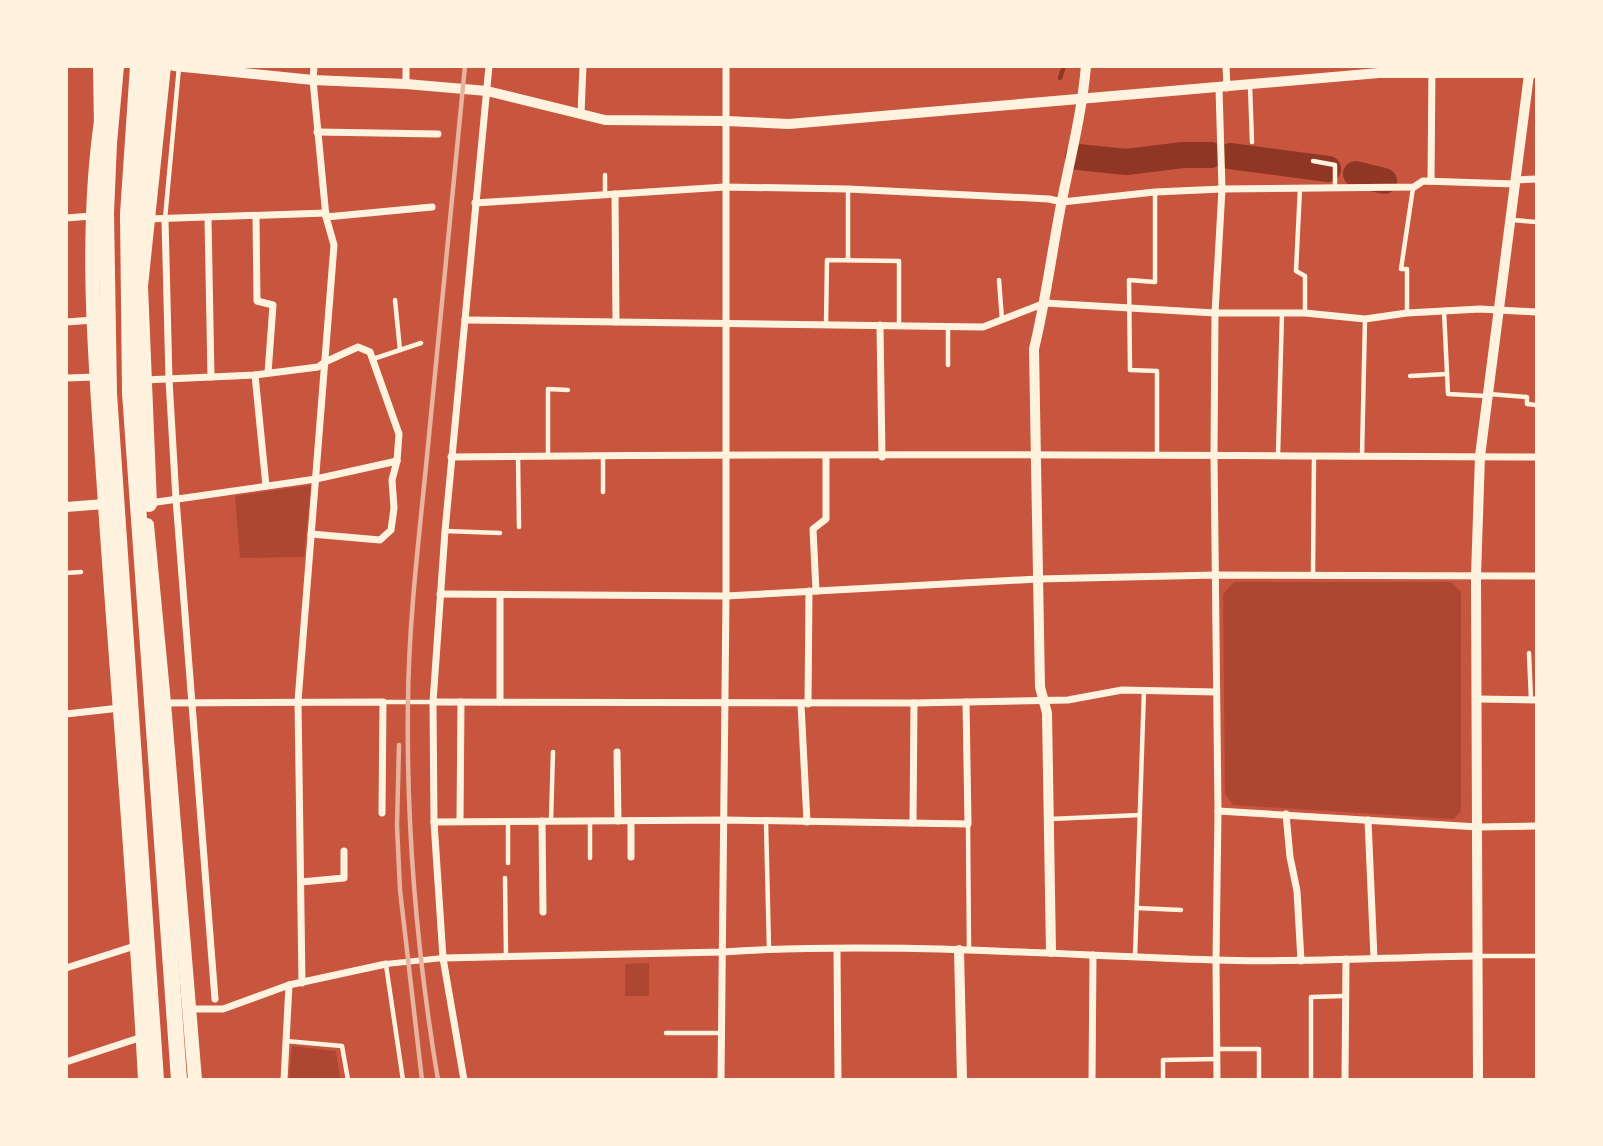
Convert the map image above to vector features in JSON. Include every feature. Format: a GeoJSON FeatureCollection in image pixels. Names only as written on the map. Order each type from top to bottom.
{"type":"FeatureCollection","features":[{"type":"Feature","properties":{"kind":"highway"},"geometry":{"type":"LineString","coordinates":[[101,66],[96,377],[138,946],[145,1080]]}},
{"type":"Feature","properties":{"kind":"highway"},"geometry":{"type":"LineString","coordinates":[[109,66],[99,137],[99,214],[156,1080]]}},
{"type":"Feature","properties":{"kind":"highway"},"geometry":{"type":"LineString","coordinates":[[99,214],[116,66]]}},
{"type":"Feature","properties":{"kind":"highway"},"geometry":{"type":"LineString","coordinates":[[138,66],[128,202],[130,393],[180,1080]]}},
{"type":"Feature","properties":{"kind":"highway"},"geometry":{"type":"LineString","coordinates":[[150,66],[135,256],[141,470],[164,703],[195,1080]]}},
{"type":"Feature","properties":{"kind":"highway"},"geometry":{"type":"LineString","coordinates":[[144,577],[150,535],[140,285],[163,66]]}},
{"type":"Feature","properties":{"kind":"street"},"geometry":{"type":"LineString","coordinates":[[302,983],[298,701],[334,245],[326,215],[317,132],[314,66]]}},
{"type":"Feature","properties":{"kind":"street"},"geometry":{"type":"LineString","coordinates":[[406,66],[406,83]]}},
{"type":"Feature","properties":{"kind":"street"},"geometry":{"type":"LineString","coordinates":[[464,1080],[443,958],[434,822],[433,702],[445,531],[489,66]]}},
{"type":"Feature","properties":{"kind":"street"},"geometry":{"type":"LineString","coordinates":[[581,114],[583,66]]}},
{"type":"Feature","properties":{"kind":"street"},"geometry":{"type":"LineString","coordinates":[[721,1080],[726,596],[726,66]]}},
{"type":"Feature","properties":{"kind":"street"},"geometry":{"type":"LineString","coordinates":[[1051,952],[1047,713],[1040,687],[1034,349],[1083,98],[1086,66]]}},
{"type":"Feature","properties":{"kind":"street"},"geometry":{"type":"LineString","coordinates":[[1217,1080],[1215,313],[1226,66]]}},
{"type":"Feature","properties":{"kind":"street"},"geometry":{"type":"LineString","coordinates":[[1327,66],[1330,78]]}},
{"type":"Feature","properties":{"kind":"street"},"geometry":{"type":"LineString","coordinates":[[177,67],[276,71],[313,80],[406,83],[487,91],[605,120],[789,124],[1379,73],[1433,70],[1532,71],[1480,456],[1476,576],[1478,1080]]}},
{"type":"Feature","properties":{"kind":"street"},"geometry":{"type":"LineString","coordinates":[[1431,181],[1433,70]]}},
{"type":"Feature","properties":{"kind":"street"},"geometry":{"type":"LineString","coordinates":[[317,132],[438,134]]}},
{"type":"Feature","properties":{"kind":"street"},"geometry":{"type":"LineString","coordinates":[[475,203],[725,187],[848,189],[1049,199],[1062,202],[1155,192],[1413,187],[1423,181],[1515,182],[1536,179]]}},
{"type":"Feature","properties":{"kind":"street"},"geometry":{"type":"LineString","coordinates":[[615,194],[616,322]]}},
{"type":"Feature","properties":{"kind":"street"},"geometry":{"type":"LineString","coordinates":[[138,219],[326,215],[432,207]]}},
{"type":"Feature","properties":{"kind":"street"},"geometry":{"type":"LineString","coordinates":[[66,218],[99,214]]}},
{"type":"Feature","properties":{"kind":"street"},"geometry":{"type":"LineString","coordinates":[[256,216],[257,301],[273,305],[268,373]]}},
{"type":"Feature","properties":{"kind":"street"},"geometry":{"type":"LineString","coordinates":[[208,218],[211,377]]}},
{"type":"Feature","properties":{"kind":"street"},"geometry":{"type":"LineString","coordinates":[[165,219],[169,380],[176,499],[215,999]]}},
{"type":"Feature","properties":{"kind":"street"},"geometry":{"type":"LineString","coordinates":[[466,320],[983,327],[1045,303],[1215,313],[1305,313],[1365,319],[1444,311],[1499,310],[1536,313]]}},
{"type":"Feature","properties":{"kind":"street"},"geometry":{"type":"LineString","coordinates":[[66,322],[95,320]]}},
{"type":"Feature","properties":{"kind":"street"},"geometry":{"type":"LineString","coordinates":[[880,325],[882,457]]}},
{"type":"Feature","properties":{"kind":"street"},"geometry":{"type":"LineString","coordinates":[[138,381],[256,375],[318,367],[358,347],[370,352],[399,434],[392,480],[394,508],[391,530],[380,540],[311,534]]}},
{"type":"Feature","properties":{"kind":"street"},"geometry":{"type":"LineString","coordinates":[[256,375],[266,486]]}},
{"type":"Feature","properties":{"kind":"street"},"geometry":{"type":"LineString","coordinates":[[66,378],[96,377]]}},
{"type":"Feature","properties":{"kind":"street"},"geometry":{"type":"LineString","coordinates":[[452,457],[726,454],[826,457],[1035,454],[1536,457]]}},
{"type":"Feature","properties":{"kind":"street"},"geometry":{"type":"LineString","coordinates":[[807,822],[804,704],[813,591],[813,528],[826,519],[826,457]]}},
{"type":"Feature","properties":{"kind":"street"},"geometry":{"type":"LineString","coordinates":[[144,504],[316,479],[397,461]]}},
{"type":"Feature","properties":{"kind":"street"},"geometry":{"type":"LineString","coordinates":[[66,507],[105,504]]}},
{"type":"Feature","properties":{"kind":"street"},"geometry":{"type":"LineString","coordinates":[[440,594],[726,596],[1038,579],[1216,575],[1536,576]]}},
{"type":"Feature","properties":{"kind":"street"},"geometry":{"type":"LineString","coordinates":[[499,702],[500,595]]}},
{"type":"Feature","properties":{"kind":"street"},"geometry":{"type":"LineString","coordinates":[[433,702],[914,703],[1087,698],[1122,690],[1216,692]]}},
{"type":"Feature","properties":{"kind":"street"},"geometry":{"type":"LineString","coordinates":[[1478,699],[1534,700]]}},
{"type":"Feature","properties":{"kind":"street"},"geometry":{"type":"LineString","coordinates":[[164,703],[383,702],[382,813]]}},
{"type":"Feature","properties":{"kind":"street"},"geometry":{"type":"LineString","coordinates":[[460,821],[461,702]]}},
{"type":"Feature","properties":{"kind":"street"},"geometry":{"type":"LineString","coordinates":[[434,822],[724,820],[968,824],[966,702]]}},
{"type":"Feature","properties":{"kind":"street"},"geometry":{"type":"LineString","coordinates":[[913,824],[914,703]]}},
{"type":"Feature","properties":{"kind":"street"},"geometry":{"type":"LineString","coordinates":[[66,714],[120,708]]}},
{"type":"Feature","properties":{"kind":"street"},"geometry":{"type":"LineString","coordinates":[[617,752],[618,821]]}},
{"type":"Feature","properties":{"kind":"street"},"geometry":{"type":"LineString","coordinates":[[1218,811],[1478,827],[1536,826]]}},
{"type":"Feature","properties":{"kind":"street"},"geometry":{"type":"LineString","coordinates":[[1286,814],[1290,857],[1297,891],[1301,961]]}},
{"type":"Feature","properties":{"kind":"street"},"geometry":{"type":"LineString","coordinates":[[1368,820],[1374,958]]}},
{"type":"Feature","properties":{"kind":"street"},"geometry":{"type":"LineString","coordinates":[[542,821],[543,912]]}},
{"type":"Feature","properties":{"kind":"street"},"geometry":{"type":"LineString","coordinates":[[631,821],[631,857]]}},
{"type":"Feature","properties":{"kind":"street"},"geometry":{"type":"LineString","coordinates":[[301,883],[344,878],[344,851]]}},
{"type":"Feature","properties":{"kind":"street"},"geometry":{"type":"LineString","coordinates":[[66,968],[138,946]]}},
{"type":"Feature","properties":{"kind":"street"},"geometry":{"type":"LineString","coordinates":[[188,1009],[223,1009],[289,985],[386,964],[443,958],[769,949],[964,950],[1301,961],[1479,956]]}},
{"type":"Feature","properties":{"kind":"street"},"geometry":{"type":"LineString","coordinates":[[837,950],[838,1080]]}},
{"type":"Feature","properties":{"kind":"street"},"geometry":{"type":"LineString","coordinates":[[962,1080],[964,950]]}},
{"type":"Feature","properties":{"kind":"street"},"geometry":{"type":"LineString","coordinates":[[1092,1080],[1093,955]]}},
{"type":"Feature","properties":{"kind":"street"},"geometry":{"type":"LineString","coordinates":[[1345,1080],[1346,959]]}},
{"type":"Feature","properties":{"kind":"street"},"geometry":{"type":"LineString","coordinates":[[284,1080],[289,985]]}},
{"type":"Feature","properties":{"kind":"street"},"geometry":{"type":"LineString","coordinates":[[66,1062],[143,1037]]}},
{"type":"Feature","properties":{"kind":"lane"},"geometry":{"type":"LineString","coordinates":[[165,219],[177,67]]}},
{"type":"Feature","properties":{"kind":"lane"},"geometry":{"type":"LineString","coordinates":[[1250,86],[1252,142]]}},
{"type":"Feature","properties":{"kind":"lane"},"geometry":{"type":"LineString","coordinates":[[1313,161],[1335,165],[1335,188]]}},
{"type":"Feature","properties":{"kind":"lane"},"geometry":{"type":"LineString","coordinates":[[605,175],[605,195]]}},
{"type":"Feature","properties":{"kind":"lane"},"geometry":{"type":"LineString","coordinates":[[1407,313],[1407,270],[1401,269],[1413,187]]}},
{"type":"Feature","properties":{"kind":"lane"},"geometry":{"type":"LineString","coordinates":[[1300,188],[1296,271],[1305,276],[1305,313]]}},
{"type":"Feature","properties":{"kind":"lane"},"geometry":{"type":"LineString","coordinates":[[848,189],[848,260]]}},
{"type":"Feature","properties":{"kind":"lane"},"geometry":{"type":"LineString","coordinates":[[1155,192],[1156,282],[1129,280],[1129,308],[1130,370],[1157,371],[1157,455]]}},
{"type":"Feature","properties":{"kind":"lane"},"geometry":{"type":"LineString","coordinates":[[1510,220],[1536,222]]}},
{"type":"Feature","properties":{"kind":"lane"},"geometry":{"type":"LineString","coordinates":[[826,325],[827,260],[848,260],[899,261],[900,326]]}},
{"type":"Feature","properties":{"kind":"lane"},"geometry":{"type":"LineString","coordinates":[[999,280],[1002,320]]}},
{"type":"Feature","properties":{"kind":"lane"},"geometry":{"type":"LineString","coordinates":[[395,300],[400,350]]}},
{"type":"Feature","properties":{"kind":"lane"},"geometry":{"type":"LineString","coordinates":[[1444,311],[1448,394],[1527,397],[1527,404],[1536,405]]}},
{"type":"Feature","properties":{"kind":"lane"},"geometry":{"type":"LineString","coordinates":[[1278,456],[1282,313]]}},
{"type":"Feature","properties":{"kind":"lane"},"geometry":{"type":"LineString","coordinates":[[1362,456],[1365,319]]}},
{"type":"Feature","properties":{"kind":"lane"},"geometry":{"type":"LineString","coordinates":[[948,327],[948,365]]}},
{"type":"Feature","properties":{"kind":"lane"},"geometry":{"type":"LineString","coordinates":[[372,359],[421,343]]}},
{"type":"Feature","properties":{"kind":"lane"},"geometry":{"type":"LineString","coordinates":[[1410,376],[1447,374]]}},
{"type":"Feature","properties":{"kind":"lane"},"geometry":{"type":"LineString","coordinates":[[548,456],[548,389],[568,390]]}},
{"type":"Feature","properties":{"kind":"lane"},"geometry":{"type":"LineString","coordinates":[[603,455],[603,492]]}},
{"type":"Feature","properties":{"kind":"lane"},"geometry":{"type":"LineString","coordinates":[[518,456],[519,527]]}},
{"type":"Feature","properties":{"kind":"lane"},"geometry":{"type":"LineString","coordinates":[[1313,575],[1314,456]]}},
{"type":"Feature","properties":{"kind":"lane"},"geometry":{"type":"LineString","coordinates":[[445,531],[500,533]]}},
{"type":"Feature","properties":{"kind":"lane"},"geometry":{"type":"LineString","coordinates":[[66,573],[81,572]]}},
{"type":"Feature","properties":{"kind":"lane"},"geometry":{"type":"LineString","coordinates":[[1529,653],[1534,700]]}},
{"type":"Feature","properties":{"kind":"lane"},"geometry":{"type":"LineString","coordinates":[[1135,957],[1144,690]]}},
{"type":"Feature","properties":{"kind":"lane"},"geometry":{"type":"LineString","coordinates":[[383,702],[433,702]]}},
{"type":"Feature","properties":{"kind":"lane"},"geometry":{"type":"LineString","coordinates":[[551,821],[553,752]]}},
{"type":"Feature","properties":{"kind":"lane"},"geometry":{"type":"LineString","coordinates":[[1049,820],[1140,815]]}},
{"type":"Feature","properties":{"kind":"lane"},"geometry":{"type":"LineString","coordinates":[[508,821],[508,863]]}},
{"type":"Feature","properties":{"kind":"lane"},"geometry":{"type":"LineString","coordinates":[[590,821],[590,858]]}},
{"type":"Feature","properties":{"kind":"lane"},"geometry":{"type":"LineString","coordinates":[[766,822],[769,949]]}},
{"type":"Feature","properties":{"kind":"lane"},"geometry":{"type":"LineString","coordinates":[[964,950],[968,824]]}},
{"type":"Feature","properties":{"kind":"lane"},"geometry":{"type":"LineString","coordinates":[[505,878],[506,957]]}},
{"type":"Feature","properties":{"kind":"lane"},"geometry":{"type":"LineString","coordinates":[[1137,908],[1181,910]]}},
{"type":"Feature","properties":{"kind":"lane"},"geometry":{"type":"LineString","coordinates":[[1479,956],[1536,956]]}},
{"type":"Feature","properties":{"kind":"lane"},"geometry":{"type":"LineString","coordinates":[[386,964],[403,1080]]}},
{"type":"Feature","properties":{"kind":"lane"},"geometry":{"type":"LineString","coordinates":[[1311,1080],[1311,997],[1345,996]]}},
{"type":"Feature","properties":{"kind":"lane"},"geometry":{"type":"LineString","coordinates":[[666,1033],[722,1033]]}},
{"type":"Feature","properties":{"kind":"lane"},"geometry":{"type":"LineString","coordinates":[[286,1041],[342,1046],[348,1080]]}},
{"type":"Feature","properties":{"kind":"lane"},"geometry":{"type":"LineString","coordinates":[[1217,1049],[1259,1049],[1259,1080]]}},
{"type":"Feature","properties":{"kind":"lane"},"geometry":{"type":"LineString","coordinates":[[1163,1080],[1163,1060],[1217,1059]]}},
{"type":"Feature","properties":{"kind":"shaded area"},"geometry":{"type":"Polygon","coordinates":[[[311,485],[304,557],[240,558],[235,496],[311,485]]]}},
{"type":"Feature","properties":{"kind":"shaded area"},"geometry":{"type":"Polygon","coordinates":[[[1234,582],[1451,582],[1461,592],[1461,811],[1454,819],[1233,805],[1225,794],[1223,594],[1234,582]]]}},
{"type":"Feature","properties":{"kind":"shaded area"},"geometry":{"type":"Polygon","coordinates":[[[649,963],[649,996],[625,996],[625,964],[649,963]]]}},
{"type":"Feature","properties":{"kind":"shaded area"},"geometry":{"type":"Polygon","coordinates":[[[292,1046],[336,1051],[340,1079],[289,1079],[292,1046]]]}},
{"type":"Feature","properties":{"kind":"waterway"},"geometry":{"type":"LineString","coordinates":[[1060,78],[1064,66]]}},
{"type":"Feature","properties":{"kind":"waterway"},"geometry":{"type":"LineString","coordinates":[[1078,157],[1126,162],[1183,155],[1211,155]]}},
{"type":"Feature","properties":{"kind":"waterway"},"geometry":{"type":"LineString","coordinates":[[1230,156],[1328,169]]}},
{"type":"Feature","properties":{"kind":"waterway"},"geometry":{"type":"LineString","coordinates":[[1356,174],[1384,181]]}},
{"type":"Feature","properties":{"kind":"railway"},"geometry":{"type":"LineString","coordinates":[[438,1080],[414,890],[409,795],[409,668],[415,573],[465,66]]}},
{"type":"Feature","properties":{"kind":"railway"},"geometry":{"type":"LineString","coordinates":[[399,745],[397,826],[400,890],[422,1080]]}}]}
